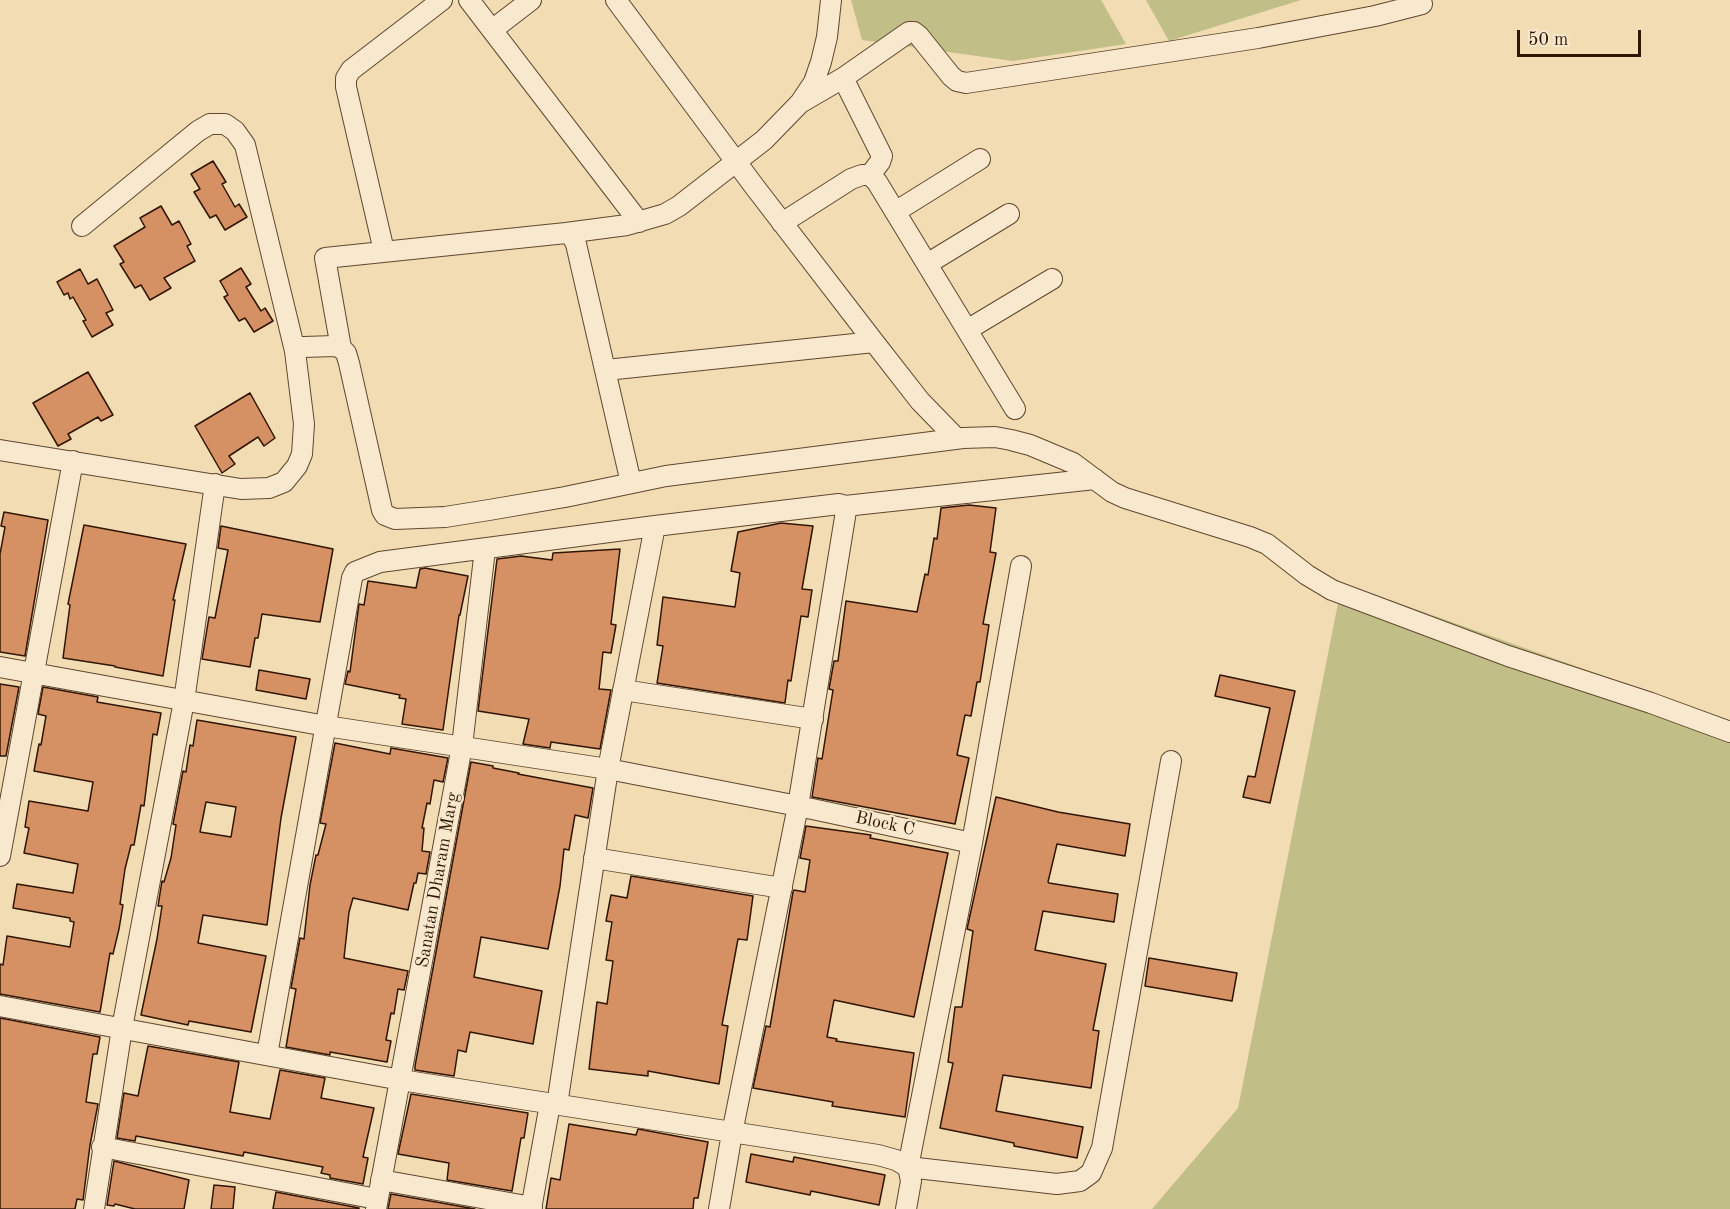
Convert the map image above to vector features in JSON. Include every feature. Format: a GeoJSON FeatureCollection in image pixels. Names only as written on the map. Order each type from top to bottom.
{"type":"FeatureCollection","features":[{"type":"Feature","properties":{"kind":"street"},"geometry":{"type":"LineString","coordinates":[[384,251],[346,87],[346,78],[351,70],[442,0]]}},
{"type":"Feature","properties":{"kind":"street"},"geometry":{"type":"LineString","coordinates":[[469,0],[639,222]]}},
{"type":"Feature","properties":{"kind":"street"},"geometry":{"type":"LineString","coordinates":[[492,30],[531,0]]}},
{"type":"Feature","properties":{"kind":"street"},"geometry":{"type":"LineString","coordinates":[[616,0],[735,162],[920,402],[957,439]]}},
{"type":"Feature","properties":{"kind":"street"},"geometry":{"type":"LineString","coordinates":[[341,348],[324,259],[566,234],[639,222],[665,214],[679,206],[764,140],[800,103],[814,82],[821,62],[827,37],[831,0]]}},
{"type":"Feature","properties":{"kind":"street"},"geometry":{"type":"LineString","coordinates":[[800,103],[843,78],[909,32],[914,32],[919,36],[951,76],[957,81],[966,83],[1258,39],[1375,16],[1422,4]]}},
{"type":"Feature","properties":{"kind":"street"},"geometry":{"type":"LineString","coordinates":[[843,78],[882,156],[870,175]]}},
{"type":"Feature","properties":{"kind":"street"},"geometry":{"type":"LineString","coordinates":[[0,450],[241,489],[269,488],[284,482],[303,454],[304,440],[295,351],[245,145],[235,131],[225,124],[210,124],[198,131],[81,226]]}},
{"type":"Feature","properties":{"kind":"street"},"geometry":{"type":"LineString","coordinates":[[895,212],[980,159]]}},
{"type":"Feature","properties":{"kind":"street"},"geometry":{"type":"LineString","coordinates":[[782,223],[851,179],[870,175],[877,182],[1015,409]]}},
{"type":"Feature","properties":{"kind":"street"},"geometry":{"type":"LineString","coordinates":[[927,264],[1009,214]]}},
{"type":"Feature","properties":{"kind":"street"},"geometry":{"type":"LineString","coordinates":[[566,234],[572,236],[576,244],[631,483]]}},
{"type":"Feature","properties":{"kind":"street"},"geometry":{"type":"LineString","coordinates":[[967,330],[1052,279]]}},
{"type":"Feature","properties":{"kind":"street"},"geometry":{"type":"LineString","coordinates":[[606,370],[874,342]]}},
{"type":"Feature","properties":{"kind":"street"},"geometry":{"type":"LineString","coordinates":[[295,351],[304,347],[335,346],[346,353],[382,510],[389,518],[445,517],[565,497],[666,476],[957,439],[995,437],[1020,442],[1072,463],[1112,492],[1125,498],[1267,544],[1307,575],[1332,590],[1508,656],[1651,703],[1730,732]]}},
{"type":"Feature","properties":{"kind":"street"},"geometry":{"type":"LineString","coordinates":[[0,856],[36,672],[73,461]]}},
{"type":"Feature","properties":{"kind":"street"},"geometry":{"type":"LineString","coordinates":[[267,1055],[352,578],[355,572],[380,562],[655,526],[839,504],[844,506],[1095,479]]}},
{"type":"Feature","properties":{"kind":"street"},"geometry":{"type":"LineString","coordinates":[[94,1209],[122,1028],[184,701],[215,484]]}},
{"type":"Feature","properties":{"kind":"street"},"geometry":{"type":"LineString","coordinates":[[719,1209],[732,1133],[798,806],[846,511],[844,506]]}},
{"type":"Feature","properties":{"kind":"street"},"geometry":{"type":"LineString","coordinates":[[102,1147],[378,1196],[531,1208],[553,1105],[608,769],[655,526]]}},
{"type":"Feature","properties":{"kind":"street","name":"Sanatan Dharam Marg"},"geometry":{"type":"LineString","coordinates":[[378,1196],[402,1080],[462,746],[485,549]]}},
{"type":"Feature","properties":{"kind":"street"},"geometry":{"type":"LineString","coordinates":[[906,1209],[911,1181],[908,1167],[972,843],[1021,567]]}},
{"type":"Feature","properties":{"kind":"street","name":"Block C"},"geometry":{"type":"LineString","coordinates":[[0,667],[326,726],[608,769],[972,843]]}},
{"type":"Feature","properties":{"kind":"street"},"geometry":{"type":"LineString","coordinates":[[623,690],[813,719]]}},
{"type":"Feature","properties":{"kind":"street"},"geometry":{"type":"LineString","coordinates":[[0,1006],[402,1080],[878,1155],[896,1160],[908,1167],[1057,1184],[1080,1181],[1091,1173],[1102,1148],[1171,761]]}},
{"type":"Feature","properties":{"kind":"street"},"geometry":{"type":"LineString","coordinates":[[594,858],[782,888]]}},
{"type":"Feature","properties":{"kind":"shaded area"},"geometry":{"type":"Polygon","coordinates":[[[851,0],[1101,0],[1126,44],[1013,61],[862,40],[851,0]]]}},
{"type":"Feature","properties":{"kind":"shaded area"},"geometry":{"type":"Polygon","coordinates":[[[1146,0],[1301,0],[1169,41],[1146,0]]]}},
{"type":"Feature","properties":{"kind":"shaded area"},"geometry":{"type":"Polygon","coordinates":[[[1342,583],[1730,721],[1730,1209],[1152,1209],[1238,1108],[1342,583]]]}},
{"type":"Feature","properties":{"kind":"building"},"geometry":{"type":"Polygon","coordinates":[[[213,161],[226,182],[222,184],[235,207],[239,204],[247,217],[225,230],[216,215],[210,218],[194,192],[200,189],[191,174],[213,161]]]}},
{"type":"Feature","properties":{"kind":"building"},"geometry":{"type":"Polygon","coordinates":[[[161,206],[172,225],[179,221],[191,244],[187,246],[195,261],[164,278],[171,288],[150,300],[141,285],[135,288],[120,264],[124,262],[114,246],[145,227],[140,218],[161,206]]]}},
{"type":"Feature","properties":{"kind":"building"},"geometry":{"type":"Polygon","coordinates":[[[241,268],[251,284],[246,287],[261,311],[265,308],[273,321],[254,332],[245,318],[239,321],[224,297],[228,295],[220,281],[241,268]]]}},
{"type":"Feature","properties":{"kind":"building"},"geometry":{"type":"Polygon","coordinates":[[[80,269],[88,284],[97,279],[113,310],[106,313],[113,325],[92,337],[83,321],[86,320],[73,297],[70,299],[68,293],[64,295],[57,282],[80,269]]]}},
{"type":"Feature","properties":{"kind":"building"},"geometry":{"type":"Polygon","coordinates":[[[88,372],[113,415],[101,421],[98,417],[68,434],[71,439],[58,446],[33,403],[88,372]]]}},
{"type":"Feature","properties":{"kind":"building"},"geometry":{"type":"Polygon","coordinates":[[[250,393],[275,438],[264,446],[258,437],[229,456],[235,464],[222,473],[195,426],[250,393]]]}},
{"type":"Feature","properties":{"kind":"building"},"geometry":{"type":"Polygon","coordinates":[[[969,505],[996,508],[990,552],[996,553],[983,624],[989,625],[980,682],[977,682],[971,716],[965,715],[957,755],[969,758],[955,824],[812,797],[818,758],[822,759],[833,690],[829,689],[834,661],[838,661],[846,601],[917,612],[925,574],[928,575],[934,538],[937,539],[941,508],[969,505]]]}},
{"type":"Feature","properties":{"kind":"building"},"geometry":{"type":"Polygon","coordinates":[[[4,512],[48,520],[25,656],[0,652],[0,554],[5,527],[1,526],[4,512]]]}},
{"type":"Feature","properties":{"kind":"building"},"geometry":{"type":"Polygon","coordinates":[[[781,523],[813,526],[802,589],[812,590],[808,617],[801,616],[791,681],[788,680],[785,703],[657,683],[663,646],[657,645],[663,597],[735,607],[740,573],[731,571],[738,532],[781,523]]]}},
{"type":"Feature","properties":{"kind":"building"},"geometry":{"type":"Polygon","coordinates":[[[84,525],[186,544],[173,600],[175,600],[163,676],[63,658],[70,605],[68,604],[84,525]]]}},
{"type":"Feature","properties":{"kind":"building"},"geometry":{"type":"Polygon","coordinates":[[[221,526],[333,549],[320,622],[262,614],[250,667],[202,659],[209,617],[215,618],[228,550],[218,548],[221,526]]]}},
{"type":"Feature","properties":{"kind":"building"},"geometry":{"type":"Polygon","coordinates":[[[620,549],[611,624],[616,625],[611,653],[603,652],[599,689],[611,690],[600,749],[551,742],[550,748],[523,744],[529,719],[478,711],[497,559],[521,556],[552,560],[553,553],[620,549]]]}},
{"type":"Feature","properties":{"kind":"building"},"geometry":{"type":"Polygon","coordinates":[[[420,569],[468,576],[459,615],[443,730],[402,724],[406,699],[399,698],[400,695],[345,684],[348,671],[350,672],[359,604],[364,605],[368,581],[416,588],[420,569]]]}},
{"type":"Feature","properties":{"kind":"building"},"geometry":{"type":"Polygon","coordinates":[[[259,670],[310,679],[306,699],[256,690],[259,670]]]}},
{"type":"Feature","properties":{"kind":"building"},"geometry":{"type":"Polygon","coordinates":[[[1220,675],[1295,691],[1270,803],[1243,797],[1248,776],[1255,777],[1270,708],[1215,696],[1220,675]]]}},
{"type":"Feature","properties":{"kind":"building"},"geometry":{"type":"Polygon","coordinates":[[[0,684],[19,687],[6,756],[0,756],[0,684]]]}},
{"type":"Feature","properties":{"kind":"building"},"geometry":{"type":"Polygon","coordinates":[[[43,687],[98,697],[97,702],[161,713],[157,735],[153,734],[144,806],[141,805],[134,845],[131,845],[125,869],[119,929],[113,954],[110,953],[100,1012],[0,994],[0,964],[3,965],[7,936],[70,947],[74,922],[70,921],[70,918],[13,908],[17,884],[73,893],[78,864],[24,853],[29,828],[25,827],[29,801],[88,811],[93,782],[34,771],[46,716],[38,714],[43,687]]]}},
{"type":"Feature","properties":{"kind":"building"},"geometry":{"type":"Polygon","coordinates":[[[197,720],[296,737],[281,818],[267,925],[203,915],[198,943],[266,956],[251,1032],[189,1021],[188,1025],[141,1015],[157,939],[162,906],[158,906],[162,881],[164,882],[171,858],[176,825],[173,824],[183,771],[186,772],[190,745],[193,746],[197,720]],[[206,802],[200,832],[231,837],[236,807],[206,802]]]}},
{"type":"Feature","properties":{"kind":"building"},"geometry":{"type":"Polygon","coordinates":[[[335,743],[390,754],[391,748],[448,758],[443,782],[434,780],[430,804],[427,803],[422,828],[424,828],[422,851],[430,852],[426,874],[418,873],[408,910],[353,898],[349,912],[344,958],[408,971],[404,990],[398,989],[394,1014],[391,1013],[386,1040],[391,1041],[387,1062],[286,1047],[296,989],[291,988],[300,938],[304,939],[316,855],[318,855],[326,824],[320,823],[335,743]]]}},
{"type":"Feature","properties":{"kind":"building"},"geometry":{"type":"Polygon","coordinates":[[[471,762],[518,774],[593,788],[588,818],[575,815],[569,850],[564,849],[560,886],[548,949],[481,937],[474,977],[542,991],[533,1044],[470,1032],[466,1052],[458,1050],[454,1076],[415,1070],[415,1066],[471,762]]]}},
{"type":"Feature","properties":{"kind":"building"},"geometry":{"type":"Polygon","coordinates":[[[996,797],[1058,812],[1130,824],[1125,856],[1057,844],[1048,882],[1118,894],[1114,922],[1043,911],[1035,950],[1106,964],[1093,1030],[1099,1031],[1091,1088],[1003,1075],[996,1111],[1083,1127],[1077,1158],[940,1128],[953,1063],[948,1062],[955,1007],[962,1007],[973,931],[967,929],[996,797]]]}},
{"type":"Feature","properties":{"kind":"building"},"geometry":{"type":"Polygon","coordinates":[[[806,826],[871,835],[870,838],[948,853],[914,1017],[834,1000],[827,1037],[837,1039],[836,1041],[914,1053],[905,1117],[832,1106],[833,1102],[753,1088],[766,1026],[770,1027],[793,892],[794,890],[805,892],[810,860],[800,858],[806,826]]]}},
{"type":"Feature","properties":{"kind":"building"},"geometry":{"type":"Polygon","coordinates":[[[631,876],[753,896],[747,940],[738,939],[722,1025],[728,1026],[719,1084],[648,1071],[648,1076],[589,1069],[597,1002],[607,1004],[613,961],[606,960],[612,922],[606,921],[611,895],[627,898],[631,876]]]}},
{"type":"Feature","properties":{"kind":"building"},"geometry":{"type":"Polygon","coordinates":[[[1149,958],[1237,973],[1232,1001],[1145,986],[1149,958]]]}},
{"type":"Feature","properties":{"kind":"building"},"geometry":{"type":"Polygon","coordinates":[[[0,1018],[100,1037],[97,1054],[93,1054],[86,1102],[98,1104],[83,1200],[77,1199],[75,1209],[0,1209],[0,1018]]]}},
{"type":"Feature","properties":{"kind":"building"},"geometry":{"type":"Polygon","coordinates":[[[148,1046],[239,1062],[230,1112],[270,1119],[280,1070],[325,1078],[321,1098],[374,1108],[363,1157],[368,1158],[363,1184],[330,1178],[330,1175],[321,1173],[323,1167],[244,1152],[243,1156],[136,1136],[135,1141],[117,1138],[124,1093],[138,1096],[148,1046]]]}},
{"type":"Feature","properties":{"kind":"building"},"geometry":{"type":"Polygon","coordinates":[[[411,1094],[528,1113],[524,1138],[521,1138],[512,1191],[447,1180],[449,1163],[398,1154],[411,1094]]]}},
{"type":"Feature","properties":{"kind":"building"},"geometry":{"type":"Polygon","coordinates":[[[569,1124],[636,1135],[638,1129],[708,1142],[698,1198],[694,1198],[693,1209],[546,1209],[551,1178],[560,1180],[569,1124]]]}},
{"type":"Feature","properties":{"kind":"building"},"geometry":{"type":"Polygon","coordinates":[[[751,1154],[793,1162],[794,1157],[885,1175],[879,1205],[811,1191],[810,1195],[746,1182],[751,1154]]]}},
{"type":"Feature","properties":{"kind":"building"},"geometry":{"type":"Polygon","coordinates":[[[114,1161],[189,1180],[184,1209],[135,1209],[115,1204],[114,1206],[107,1205],[114,1161]]]}},
{"type":"Feature","properties":{"kind":"building"},"geometry":{"type":"Polygon","coordinates":[[[214,1185],[235,1187],[233,1209],[211,1209],[214,1185]]]}},
{"type":"Feature","properties":{"kind":"building"},"geometry":{"type":"Polygon","coordinates":[[[276,1192],[359,1208],[359,1209],[273,1209],[276,1192]]]}},
{"type":"Feature","properties":{"kind":"building"},"geometry":{"type":"Polygon","coordinates":[[[391,1194],[475,1209],[388,1209],[391,1194]]]}}]}
